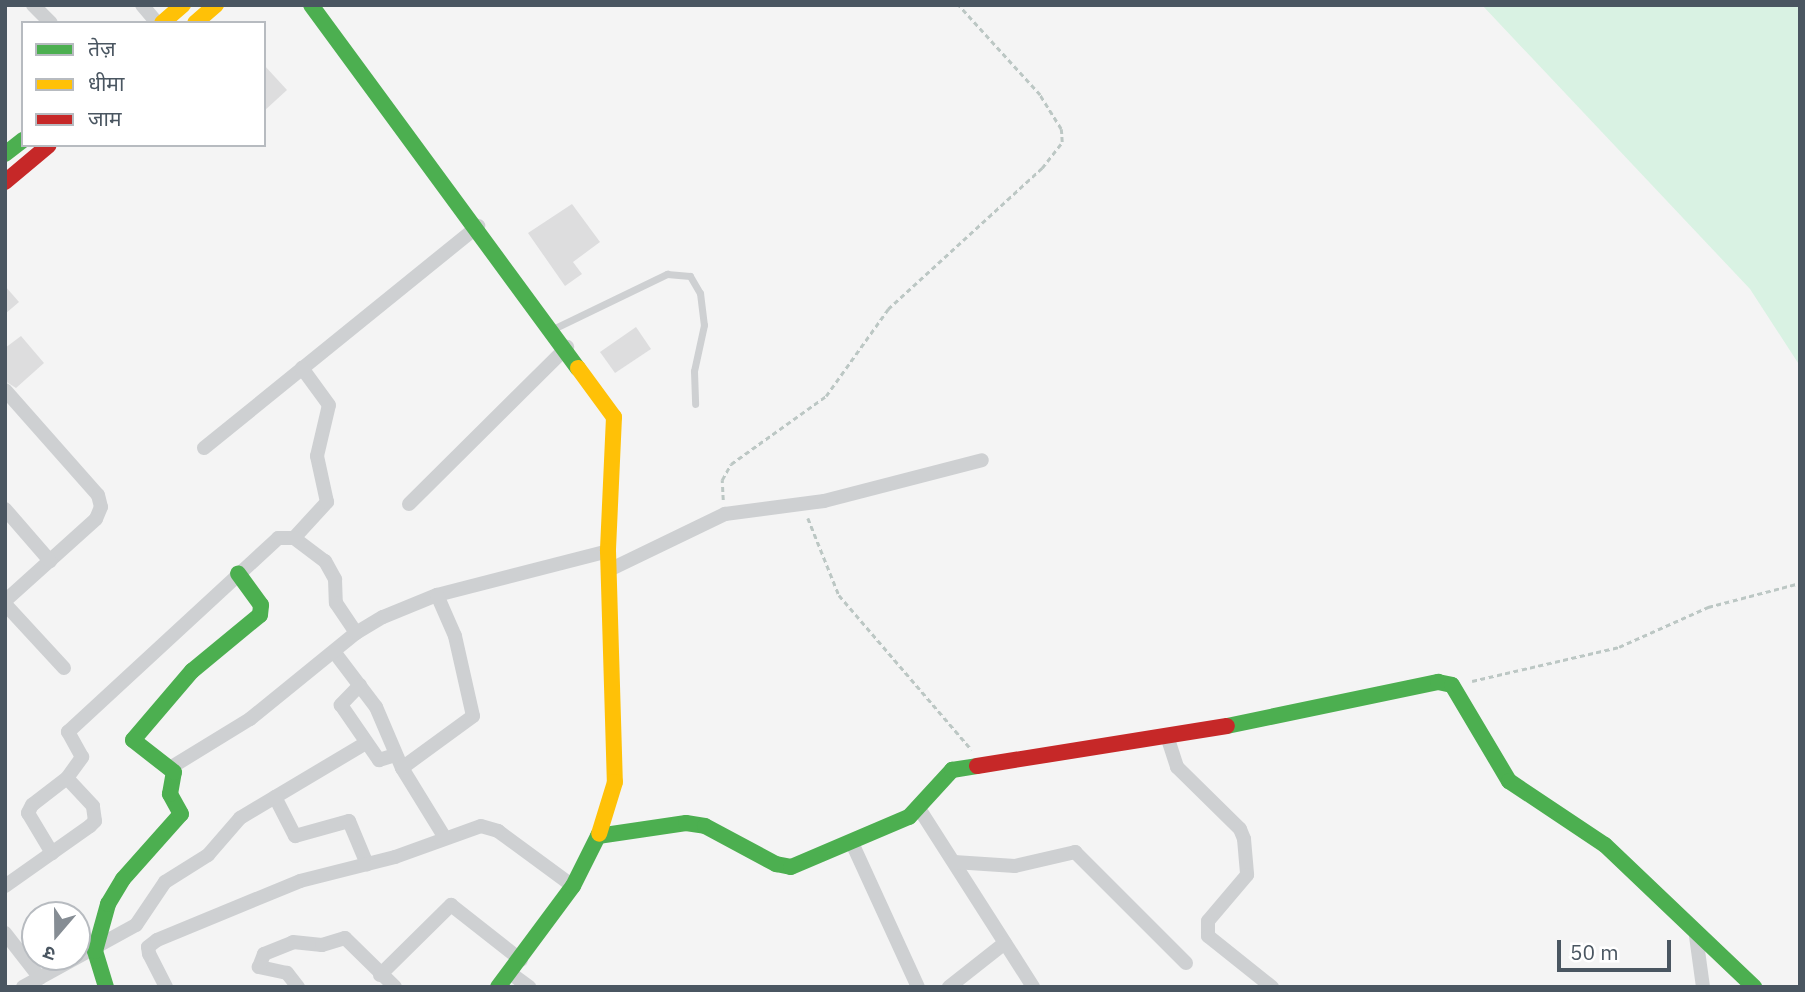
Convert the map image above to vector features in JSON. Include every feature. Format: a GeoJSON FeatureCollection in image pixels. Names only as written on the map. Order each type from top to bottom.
{"type":"FeatureCollection","features":[{"type":"Feature","properties":{"kind":"street"},"geometry":{"type":"LineString","coordinates":[[33,5],[49,21]]}},
{"type":"Feature","properties":{"kind":"street"},"geometry":{"type":"LineString","coordinates":[[142,5],[155,21]]}},
{"type":"Feature","properties":{"kind":"street"},"geometry":{"type":"LineString","coordinates":[[164,21],[183,5]]}},
{"type":"Feature","properties":{"kind":"street"},"geometry":{"type":"LineString","coordinates":[[197,21],[216,5]]}},
{"type":"Feature","properties":{"kind":"street"},"geometry":{"type":"LineString","coordinates":[[312,5],[567,347],[614,417],[608,551],[617,747],[615,782],[598,836],[573,886],[516,967],[498,987]]}},
{"type":"Feature","properties":{"kind":"street"},"geometry":{"type":"LineString","coordinates":[[5,182],[47,147]]}},
{"type":"Feature","properties":{"kind":"street"},"geometry":{"type":"LineString","coordinates":[[204,448],[478,226]]}},
{"type":"Feature","properties":{"kind":"street"},"geometry":{"type":"LineString","coordinates":[[409,504],[567,347]]}},
{"type":"Feature","properties":{"kind":"street"},"geometry":{"type":"LineString","coordinates":[[294,538],[327,502],[318,446],[329,420],[329,405],[302,368]]}},
{"type":"Feature","properties":{"kind":"street"},"geometry":{"type":"LineString","coordinates":[[5,390],[98,495],[102,507],[96,519],[5,603],[64,668]]}},
{"type":"Feature","properties":{"kind":"street"},"geometry":{"type":"LineString","coordinates":[[609,570],[725,514],[804,505],[982,460]]}},
{"type":"Feature","properties":{"kind":"street"},"geometry":{"type":"LineString","coordinates":[[5,509],[50,561]]}},
{"type":"Feature","properties":{"kind":"street"},"geometry":{"type":"LineString","coordinates":[[52,853],[28,814],[32,805],[67,778],[82,757],[68,732],[278,538],[294,538],[332,570],[336,603],[356,633]]}},
{"type":"Feature","properties":{"kind":"street"},"geometry":{"type":"LineString","coordinates":[[170,768],[250,719],[335,653],[356,633],[437,595],[608,551]]}},
{"type":"Feature","properties":{"kind":"street"},"geometry":{"type":"LineString","coordinates":[[106,987],[95,951],[115,890],[181,814],[181,807],[170,794],[175,780],[170,768],[134,740],[191,671],[260,615],[261,606],[238,573]]}},
{"type":"Feature","properties":{"kind":"street"},"geometry":{"type":"LineString","coordinates":[[360,685],[341,705],[379,760],[399,761],[473,716],[456,636],[437,595]]}},
{"type":"Feature","properties":{"kind":"street"},"geometry":{"type":"LineString","coordinates":[[335,653],[376,707],[399,761],[445,838]]}},
{"type":"Feature","properties":{"kind":"street"},"geometry":{"type":"LineString","coordinates":[[598,836],[686,823],[705,826],[776,864],[791,867],[852,843],[920,810],[952,770],[1167,736],[1423,683],[1452,685],[1509,781],[1584,828],[1696,936],[1755,987]]}},
{"type":"Feature","properties":{"kind":"street"},"geometry":{"type":"LineString","coordinates":[[1167,736],[1177,767],[1240,829],[1244,839],[1247,875],[1208,922],[1208,936],[1272,987]]}},
{"type":"Feature","properties":{"kind":"street"},"geometry":{"type":"LineString","coordinates":[[23,987],[95,951],[136,925],[171,877],[208,855],[233,825],[366,743]]}},
{"type":"Feature","properties":{"kind":"street"},"geometry":{"type":"LineString","coordinates":[[5,886],[90,826],[97,815],[67,778]]}},
{"type":"Feature","properties":{"kind":"street"},"geometry":{"type":"LineString","coordinates":[[275,797],[295,836],[349,821],[367,864]]}},
{"type":"Feature","properties":{"kind":"street"},"geometry":{"type":"LineString","coordinates":[[920,810],[1033,987]]}},
{"type":"Feature","properties":{"kind":"street"},"geometry":{"type":"LineString","coordinates":[[148,947],[300,881],[491,827],[573,886]]}},
{"type":"Feature","properties":{"kind":"street"},"geometry":{"type":"LineString","coordinates":[[852,843],[918,987]]}},
{"type":"Feature","properties":{"kind":"street"},"geometry":{"type":"LineString","coordinates":[[954,862],[1014,866],[1067,851],[1082,855],[1185,964]]}},
{"type":"Feature","properties":{"kind":"street"},"geometry":{"type":"LineString","coordinates":[[380,975],[451,905],[516,967],[529,987]]}},
{"type":"Feature","properties":{"kind":"street"},"geometry":{"type":"LineString","coordinates":[[136,925],[166,987]]}},
{"type":"Feature","properties":{"kind":"street"},"geometry":{"type":"LineString","coordinates":[[5,933],[40,978]]}},
{"type":"Feature","properties":{"kind":"street"},"geometry":{"type":"LineString","coordinates":[[1696,936],[1703,987]]}},
{"type":"Feature","properties":{"kind":"street"},"geometry":{"type":"LineString","coordinates":[[298,987],[287,973],[259,967],[264,954],[293,942],[322,945],[345,938],[395,987]]}},
{"type":"Feature","properties":{"kind":"street"},"geometry":{"type":"LineString","coordinates":[[949,987],[1005,943]]}},
{"type":"Feature","properties":{"kind":"lane"},"geometry":{"type":"LineString","coordinates":[[553,329],[667,274],[690,276],[700,293],[704,325],[694,371],[695,404]]}},
{"type":"Feature","properties":{"kind":"path"},"geometry":{"type":"LineString","coordinates":[[725,514],[722,480],[731,464],[826,396],[888,309],[1042,168],[1062,142],[1061,130],[1040,95],[958,5]]}},
{"type":"Feature","properties":{"kind":"path"},"geometry":{"type":"LineString","coordinates":[[804,505],[839,595],[938,715],[986,765]]}},
{"type":"Feature","properties":{"kind":"path"},"geometry":{"type":"LineString","coordinates":[[1452,685],[1619,647],[1708,607],[1800,583]]}},
{"type":"Feature","properties":{"kind":"green space"},"geometry":{"type":"Polygon","coordinates":[[[1482,5],[1800,5],[1800,366],[1750,289],[1482,5]]]}},
{"type":"Feature","properties":{"kind":"building"},"geometry":{"type":"Polygon","coordinates":[[[266,67],[287,90],[266,109],[266,67]]]}},
{"type":"Feature","properties":{"kind":"building"},"geometry":{"type":"Polygon","coordinates":[[[572,204],[600,242],[573,262],[582,274],[565,286],[528,233],[572,204]]]}},
{"type":"Feature","properties":{"kind":"building"},"geometry":{"type":"Polygon","coordinates":[[[5,286],[19,302],[5,314],[5,286]]]}},
{"type":"Feature","properties":{"kind":"building"},"geometry":{"type":"Polygon","coordinates":[[[636,327],[651,349],[615,373],[600,352],[636,327]]]}},
{"type":"Feature","properties":{"kind":"building"},"geometry":{"type":"Polygon","coordinates":[[[21,336],[44,363],[16,388],[5,381],[5,348],[21,336]]]}},
{"type":"Feature","properties":{"kind":"traffic: fast"},"geometry":{"type":"LineString","coordinates":[[311,5],[578,368]]}},
{"type":"Feature","properties":{"kind":"traffic: fast"},"geometry":{"type":"LineString","coordinates":[[5,154],[21,142]]}},
{"type":"Feature","properties":{"kind":"traffic: fast"},"geometry":{"type":"LineString","coordinates":[[106,987],[95,951],[108,904],[123,879],[181,814],[170,794],[174,772],[133,740],[192,671],[260,615],[261,605],[238,573]]}},
{"type":"Feature","properties":{"kind":"traffic: fast"},"geometry":{"type":"LineString","coordinates":[[1227,726],[1438,682],[1452,685],[1509,781],[1605,845],[1754,987]]}},
{"type":"Feature","properties":{"kind":"traffic: fast"},"geometry":{"type":"LineString","coordinates":[[598,836],[686,823],[705,826],[776,864],[791,867],[909,817],[952,770],[977,766]]}},
{"type":"Feature","properties":{"kind":"traffic: fast"},"geometry":{"type":"LineString","coordinates":[[498,987],[573,886],[599,834]]}},
{"type":"Feature","properties":{"kind":"traffic: slow"},"geometry":{"type":"LineString","coordinates":[[164,21],[183,5]]}},
{"type":"Feature","properties":{"kind":"traffic: slow"},"geometry":{"type":"LineString","coordinates":[[197,21],[216,5]]}},
{"type":"Feature","properties":{"kind":"traffic: slow"},"geometry":{"type":"LineString","coordinates":[[578,368],[614,417],[608,551],[615,782],[599,834]]}},
{"type":"Feature","properties":{"kind":"traffic: jam"},"geometry":{"type":"LineString","coordinates":[[5,182],[47,147]]}},
{"type":"Feature","properties":{"kind":"traffic: jam"},"geometry":{"type":"LineString","coordinates":[[977,766],[1227,726]]}}]}
